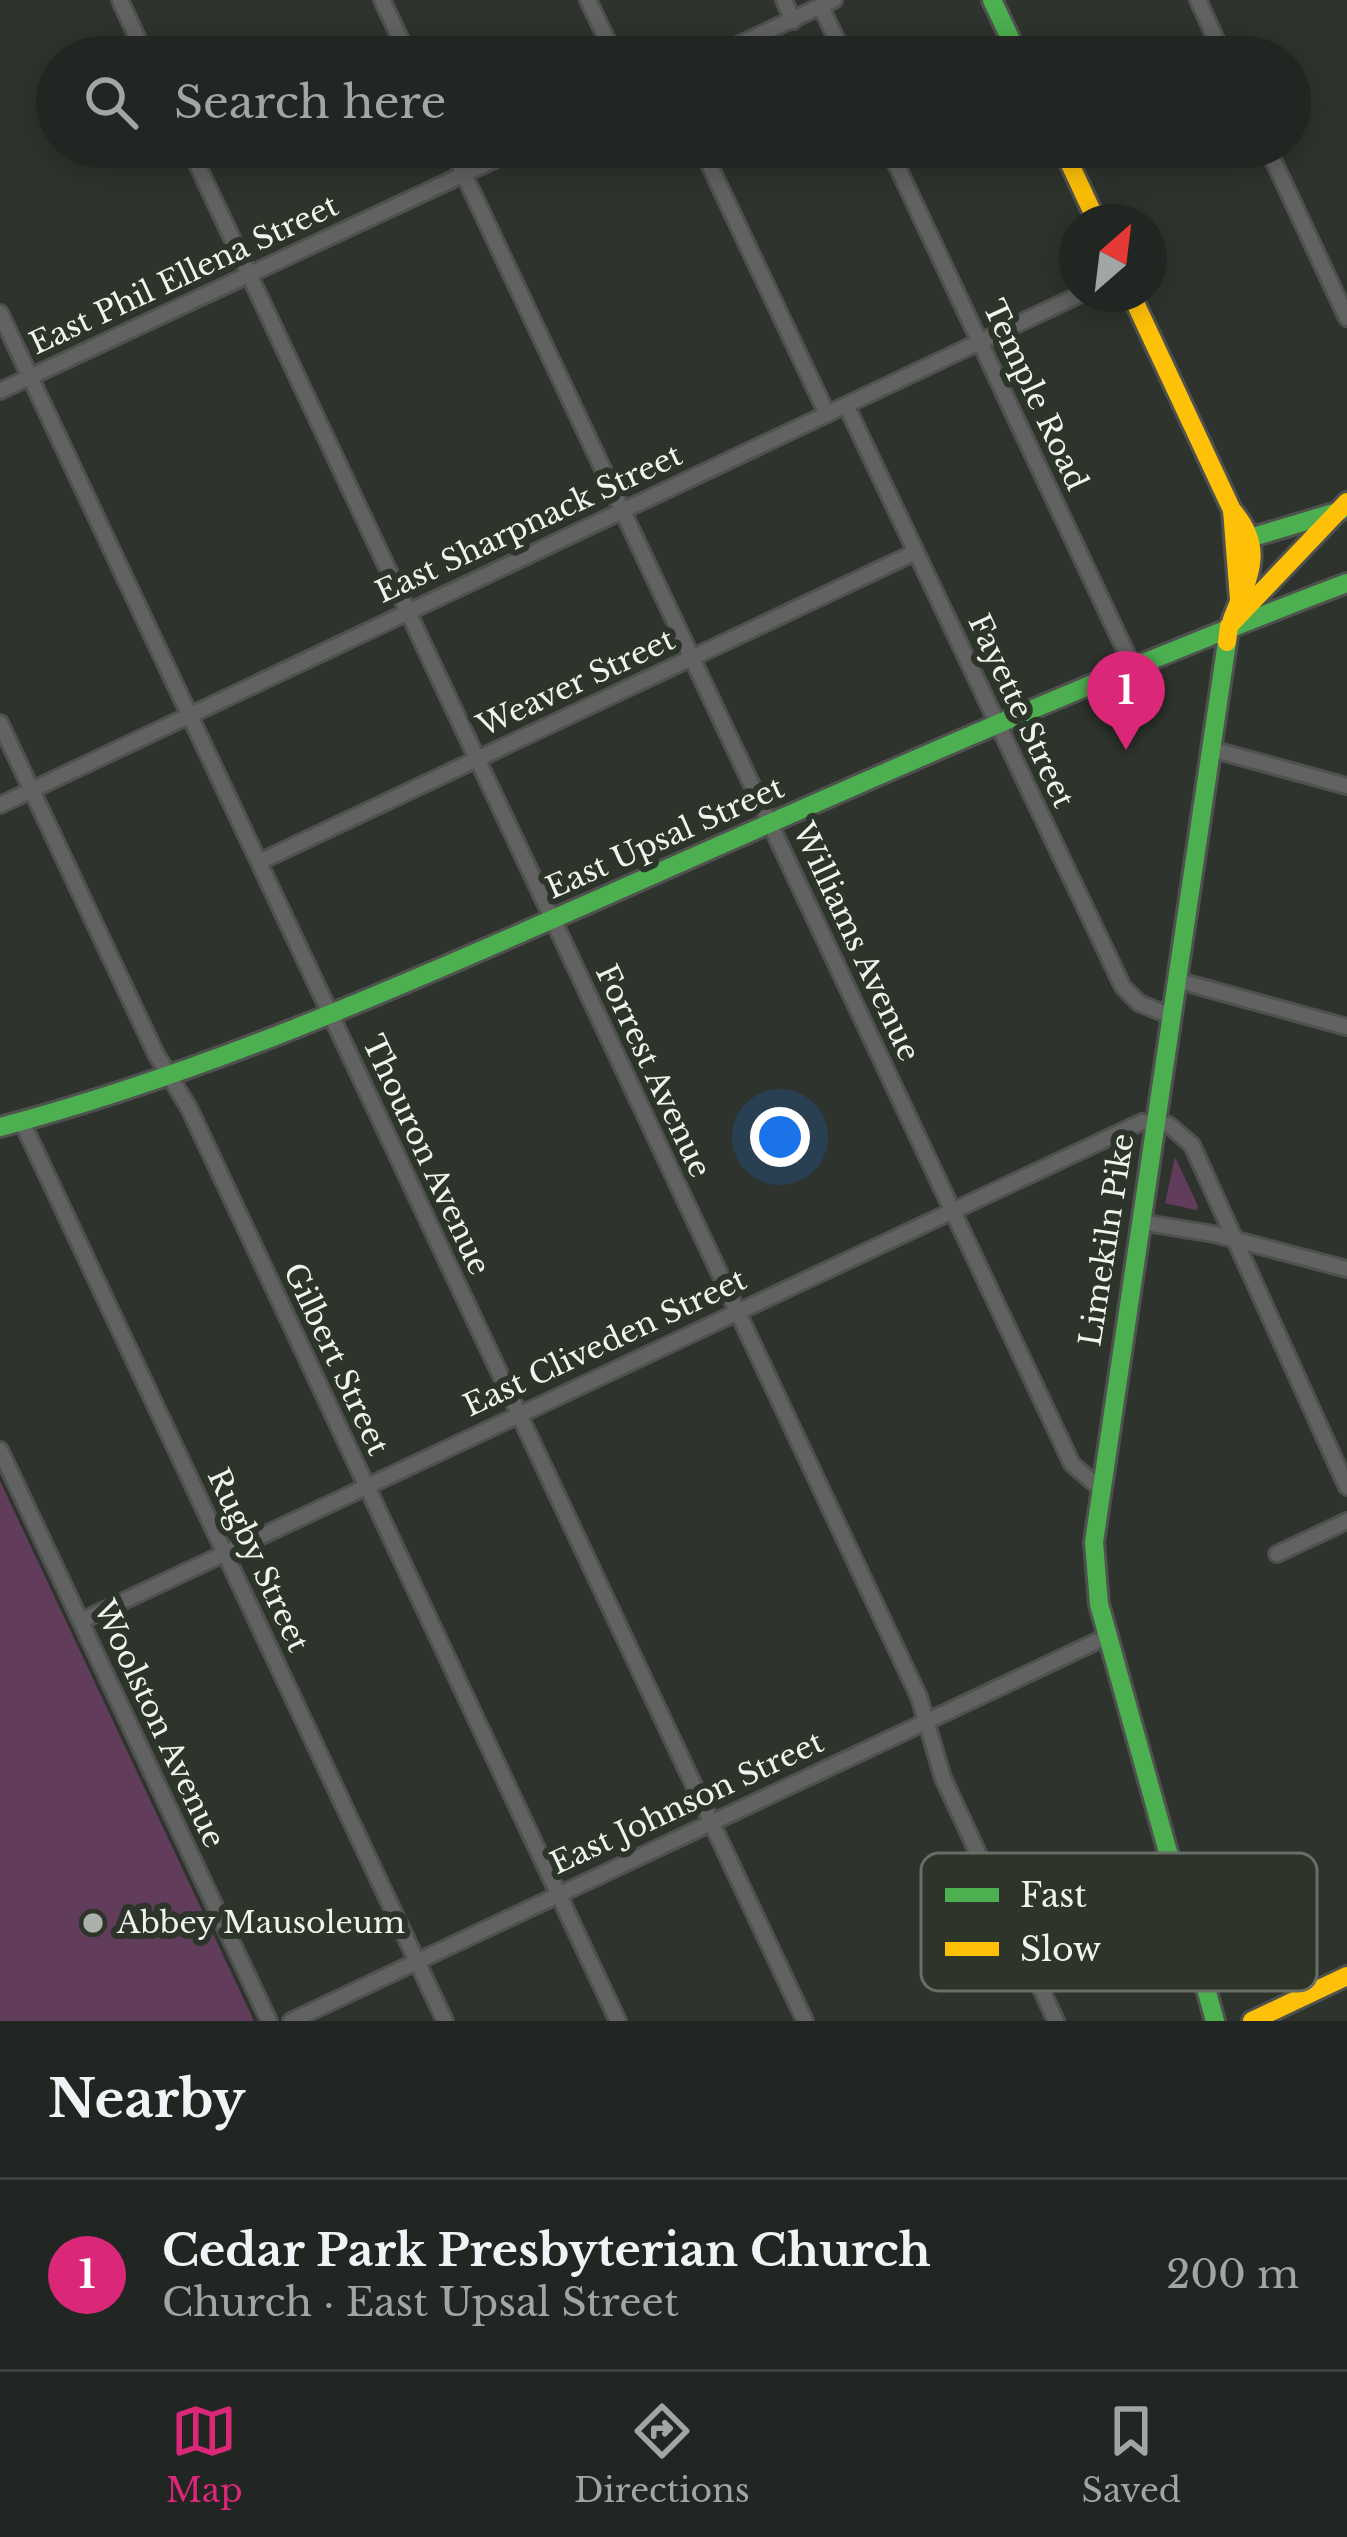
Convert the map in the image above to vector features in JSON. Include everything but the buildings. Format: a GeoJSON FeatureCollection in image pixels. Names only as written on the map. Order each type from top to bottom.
{"type":"FeatureCollection","features":[{"type":"Feature","properties":{"kind":"street"},"geometry":{"type":"LineString","coordinates":[[120,0],[136,36]]}},
{"type":"Feature","properties":{"kind":"street"},"geometry":{"type":"LineString","coordinates":[[382,0],[399,36]]}},
{"type":"Feature","properties":{"kind":"street"},"geometry":{"type":"LineString","coordinates":[[588,0],[605,36]]}},
{"type":"Feature","properties":{"kind":"street"},"geometry":{"type":"LineString","coordinates":[[784,0],[794,21]]}},
{"type":"Feature","properties":{"kind":"street"},"geometry":{"type":"LineString","coordinates":[[992,0],[1009,36]]}},
{"type":"Feature","properties":{"kind":"street"},"geometry":{"type":"LineString","coordinates":[[1198,0],[1214,36]]}},
{"type":"Feature","properties":{"kind":"street"},"geometry":{"type":"LineString","coordinates":[[760,36],[828,3],[838,36]]}},
{"type":"Feature","properties":{"kind":"street","name":"Forrest Avenue"},"geometry":{"type":"LineString","coordinates":[[199,168],[926,1719],[944,1778],[979,1853]]}},
{"type":"Feature","properties":{"kind":"street","name":"Williams Avenue"},"geometry":{"type":"LineString","coordinates":[[462,168],[1072,1464],[1101,1490]]}},
{"type":"Feature","properties":{"kind":"street","name":"East Phil Ellena Street"},"geometry":{"type":"LineString","coordinates":[[0,391],[473,168]]}},
{"type":"Feature","properties":{"kind":"street"},"geometry":{"type":"LineString","coordinates":[[711,168],[827,414]]}},
{"type":"Feature","properties":{"kind":"street","name":"Temple Road"},"geometry":{"type":"LineString","coordinates":[[898,168],[1133,667]]}},
{"type":"Feature","properties":{"kind":"street"},"geometry":{"type":"LineString","coordinates":[[1072,168],[1089,204]]}},
{"type":"Feature","properties":{"kind":"street"},"geometry":{"type":"LineString","coordinates":[[1277,168],[1347,318]]}},
{"type":"Feature","properties":{"kind":"street","name":"East Sharpnack Street"},"geometry":{"type":"LineString","coordinates":[[0,805],[1059,304]]}},
{"type":"Feature","properties":{"kind":"street"},"geometry":{"type":"LineString","coordinates":[[1139,312],[1232,510],[1253,537],[1344,506]]}},
{"type":"Feature","properties":{"kind":"street","name":"Thouron Avenue"},"geometry":{"type":"LineString","coordinates":[[0,313],[805,2021]]}},
{"type":"Feature","properties":{"kind":"street","name":"Fayette Street"},"geometry":{"type":"LineString","coordinates":[[846,405],[1123,987],[1139,1004],[1171,1016]]}},
{"type":"Feature","properties":{"kind":"street"},"geometry":{"type":"LineString","coordinates":[[1229,626],[1344,506]]}},
{"type":"Feature","properties":{"kind":"street"},"geometry":{"type":"LineString","coordinates":[[1232,510],[1239,599]]}},
{"type":"Feature","properties":{"kind":"street","name":"Limekiln Pike"},"geometry":{"type":"LineString","coordinates":[[1168,1853],[1108,1636],[1093,1562],[1229,626],[1253,572],[1253,537]]}},
{"type":"Feature","properties":{"kind":"street","name":"Weaver Street"},"geometry":{"type":"LineString","coordinates":[[259,862],[916,552]]}},
{"type":"Feature","properties":{"kind":"street","name":"East Upsal Street"},"geometry":{"type":"LineString","coordinates":[[0,1127],[172,1080],[332,1019],[998,724],[1229,626],[1347,583]]}},
{"type":"Feature","properties":{"kind":"street","name":"Gilbert Street"},"geometry":{"type":"LineString","coordinates":[[0,723],[618,2021]]}},
{"type":"Feature","properties":{"kind":"street"},"geometry":{"type":"LineString","coordinates":[[1210,749],[1347,786]]}},
{"type":"Feature","properties":{"kind":"street"},"geometry":{"type":"LineString","coordinates":[[1176,980],[1347,1027]]}},
{"type":"Feature","properties":{"kind":"street"},"geometry":{"type":"LineString","coordinates":[[1155,1121],[1187,1138],[1347,1487]]}},
{"type":"Feature","properties":{"kind":"street","name":"East Cliveden Street"},"geometry":{"type":"LineString","coordinates":[[80,1622],[1124,1126],[1155,1121]]}},
{"type":"Feature","properties":{"kind":"street","name":"Rugby Street"},"geometry":{"type":"LineString","coordinates":[[22,1122],[446,2021]]}},
{"type":"Feature","properties":{"kind":"street"},"geometry":{"type":"LineString","coordinates":[[1140,1222],[1237,1240],[1347,1269]]}},
{"type":"Feature","properties":{"kind":"street","name":"Woolston Avenue"},"geometry":{"type":"LineString","coordinates":[[0,1450],[269,2021]]}},
{"type":"Feature","properties":{"kind":"street"},"geometry":{"type":"LineString","coordinates":[[1277,1554],[1347,1521]]}},
{"type":"Feature","properties":{"kind":"street","name":"East Johnson Street"},"geometry":{"type":"LineString","coordinates":[[291,2021],[1108,1636]]}},
{"type":"Feature","properties":{"kind":"street"},"geometry":{"type":"LineString","coordinates":[[1317,1990],[1347,1976]]}},
{"type":"Feature","properties":{"kind":"street","name":"Forrest Avenue"},"geometry":{"type":"LineString","coordinates":[[1042,1991],[1056,2021]]}},
{"type":"Feature","properties":{"kind":"street","name":"Limekiln Pike"},"geometry":{"type":"LineString","coordinates":[[1207,1991],[1215,2021]]}},
{"type":"Feature","properties":{"kind":"street"},"geometry":{"type":"LineString","coordinates":[[1252,2021],[1315,1991]]}},
{"type":"Feature","properties":{"kind":"shaded area"},"geometry":{"type":"Polygon","coordinates":[[[1175,1157],[1198,1206],[1196,1210],[1165,1203],[1175,1157]]]}},
{"type":"Feature","properties":{"kind":"shaded area"},"geometry":{"type":"Polygon","coordinates":[[[0,1481],[254,2021],[0,2021],[0,1481]]]}},
{"type":"Feature","properties":{"kind":"traffic: fast"},"geometry":{"type":"LineString","coordinates":[[992,0],[1009,36]]}},
{"type":"Feature","properties":{"kind":"traffic: fast"},"geometry":{"type":"LineString","coordinates":[[1253,537],[1340,511]]}},
{"type":"Feature","properties":{"kind":"traffic: fast"},"geometry":{"type":"LineString","coordinates":[[0,1127],[157,1079],[310,1023],[1068,694],[1347,583]]}},
{"type":"Feature","properties":{"kind":"traffic: fast"},"geometry":{"type":"LineString","coordinates":[[1168,1853],[1099,1604],[1094,1542],[1227,642]]}},
{"type":"Feature","properties":{"kind":"traffic: fast"},"geometry":{"type":"LineString","coordinates":[[1207,1991],[1215,2021]]}},
{"type":"Feature","properties":{"kind":"traffic: slow"},"geometry":{"type":"LineString","coordinates":[[1072,168],[1089,204]]}},
{"type":"Feature","properties":{"kind":"traffic: slow"},"geometry":{"type":"LineString","coordinates":[[1139,312],[1249,537],[1251,563],[1232,619]]}},
{"type":"Feature","properties":{"kind":"traffic: slow"},"geometry":{"type":"LineString","coordinates":[[1227,642],[1229,626],[1347,502]]}},
{"type":"Feature","properties":{"kind":"traffic: slow"},"geometry":{"type":"LineString","coordinates":[[1232,510],[1239,599]]}},
{"type":"Feature","properties":{"kind":"traffic: slow"},"geometry":{"type":"LineString","coordinates":[[1317,1990],[1347,1976]]}},
{"type":"Feature","properties":{"kind":"traffic: slow"},"geometry":{"type":"LineString","coordinates":[[1252,2021],[1315,1991]]}},
{"type":"Feature","properties":{"kind":"place","name":"Cedar Park Presbyterian Church"},"geometry":{"type":"Point","coordinates":[1126,750]}},
{"type":"Feature","properties":{"kind":"place","name":"Abbey Mausoleum"},"geometry":{"type":"Point","coordinates":[93,1923]}}]}
